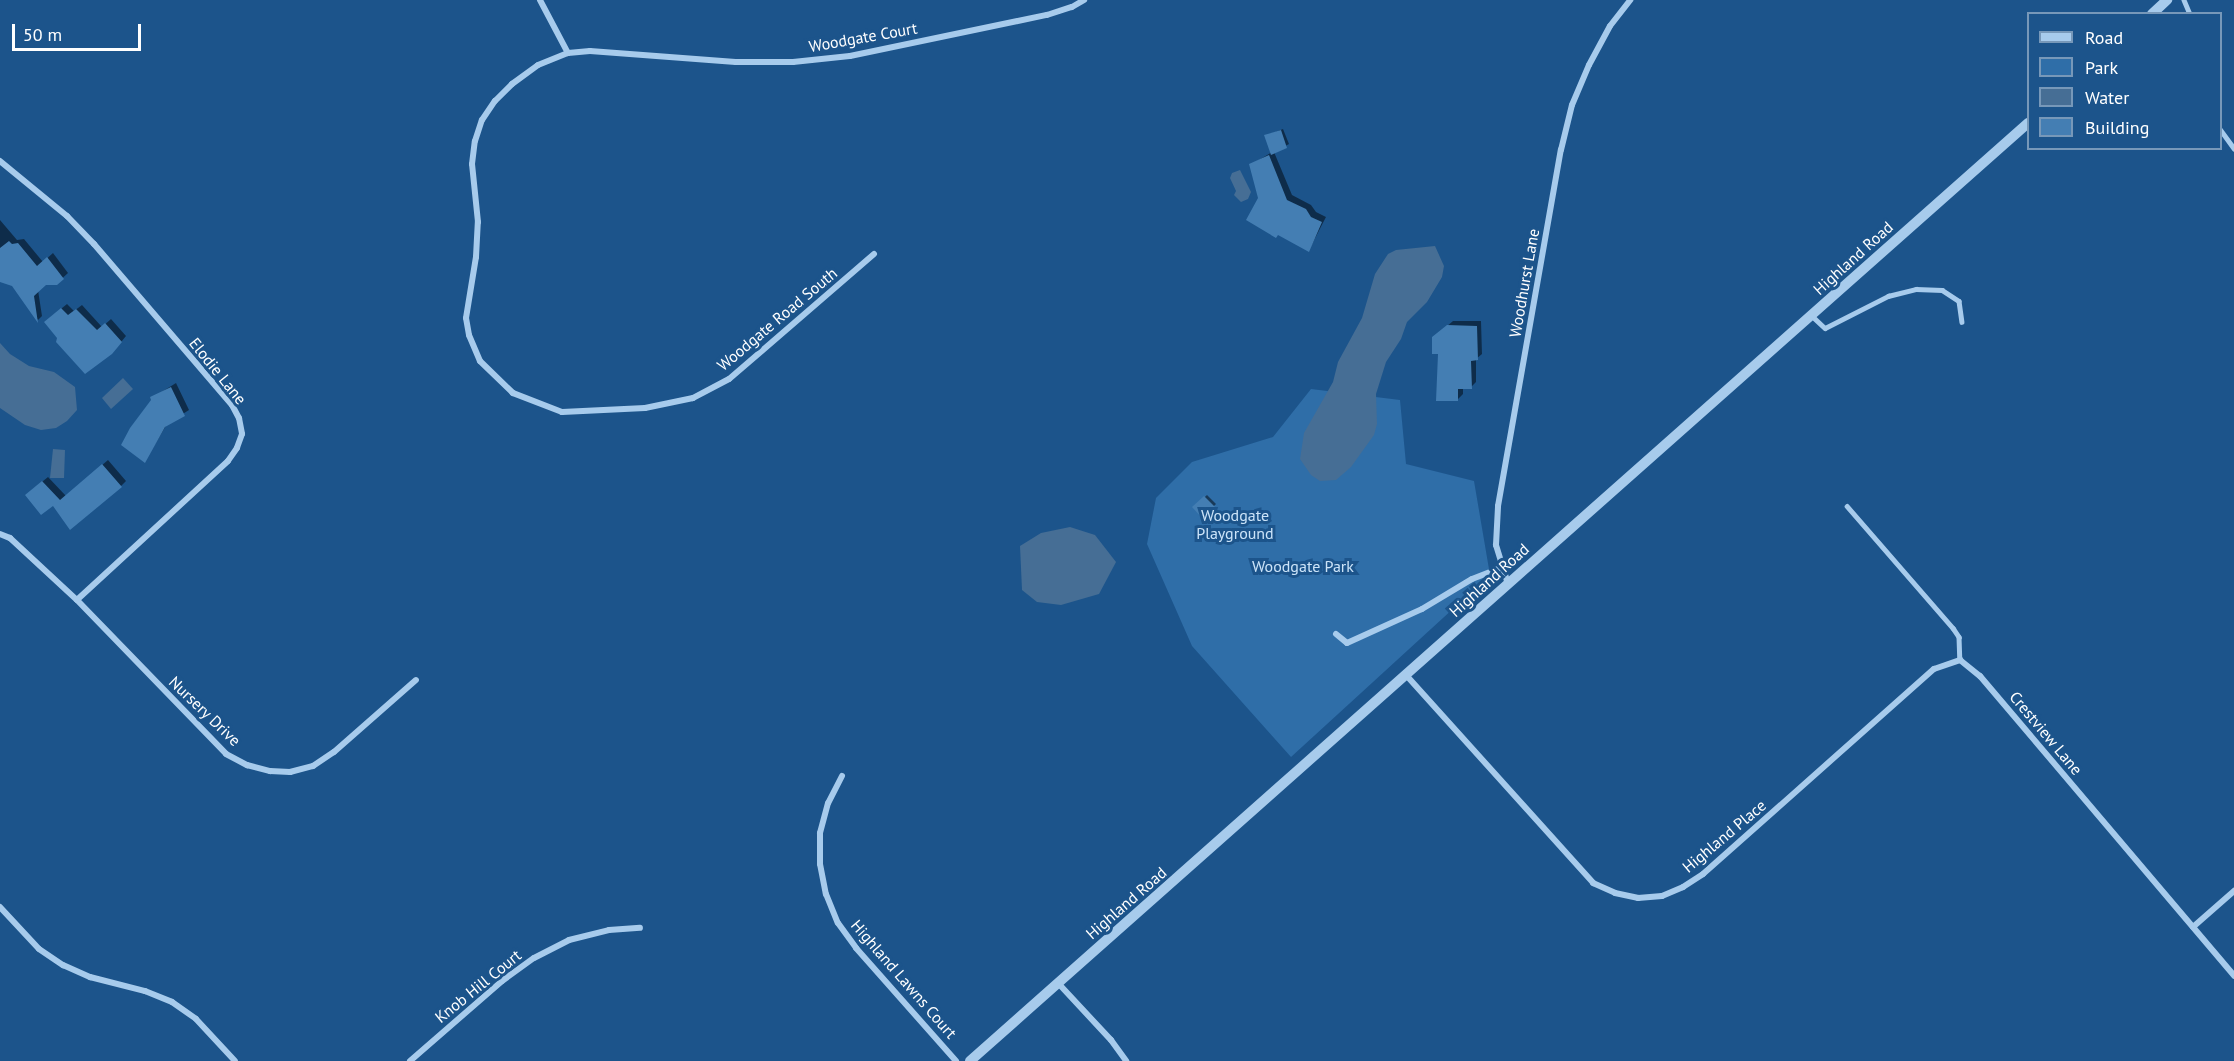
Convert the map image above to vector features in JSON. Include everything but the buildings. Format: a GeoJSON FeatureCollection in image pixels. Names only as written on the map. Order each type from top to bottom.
{"type":"FeatureCollection","features":[{"type":"Feature","properties":{"kind":"street"},"geometry":{"type":"LineString","coordinates":[[540,0],[568,53]]}},
{"type":"Feature","properties":{"kind":"street","name":"Woodgate Court"},"geometry":{"type":"LineString","coordinates":[[568,53],[590,51],[736,62],[793,62],[850,56],[1047,15],[1072,7],[1084,0]]}},
{"type":"Feature","properties":{"kind":"street","name":"Woodhurst Lane"},"geometry":{"type":"LineString","coordinates":[[1508,584],[1496,545],[1498,506],[1561,150],[1572,105],[1589,65],[1610,26],[1630,0]]}},
{"type":"Feature","properties":{"kind":"street"},"geometry":{"type":"LineString","coordinates":[[2154,12],[2167,0]]}},
{"type":"Feature","properties":{"kind":"street","name":"Woodgate Road South"},"geometry":{"type":"LineString","coordinates":[[568,53],[538,65],[512,84],[495,101],[482,120],[475,141],[472,164],[478,222],[477,257],[466,318],[469,335],[480,361],[513,393],[562,412],[645,408],[693,398],[729,379],[874,254]]}},
{"type":"Feature","properties":{"kind":"street","name":"Highland Road"},"geometry":{"type":"LineString","coordinates":[[970,1061],[2027,124]]}},
{"type":"Feature","properties":{"kind":"street","name":"Elodie Lane"},"geometry":{"type":"LineString","coordinates":[[0,161],[67,216],[93,244],[232,405],[239,418],[242,434],[237,448],[228,461],[77,600]]}},
{"type":"Feature","properties":{"kind":"street","name":"Nursery Drive"},"geometry":{"type":"LineString","coordinates":[[0,534],[16,544],[77,600],[226,754],[247,765],[270,771],[290,772],[314,766],[334,752],[417,680]]}},
{"type":"Feature","properties":{"kind":"street"},"geometry":{"type":"LineString","coordinates":[[1336,634],[1347,643],[1422,609],[1472,579],[1503,567]]}},
{"type":"Feature","properties":{"kind":"street","name":"Highland Place"},"geometry":{"type":"LineString","coordinates":[[1406,675],[1584,875],[1593,883],[1615,893],[1638,898],[1662,896],[1683,887],[1703,874],[1935,669],[1960,660]]}},
{"type":"Feature","properties":{"kind":"street","name":"Crestview Lane"},"geometry":{"type":"LineString","coordinates":[[1960,660],[1980,676],[2234,976]]}},
{"type":"Feature","properties":{"kind":"street","name":"Highland Lawns Court"},"geometry":{"type":"LineString","coordinates":[[842,776],[828,803],[820,833],[820,864],[826,894],[838,923],[856,948],[956,1061]]}},
{"type":"Feature","properties":{"kind":"street"},"geometry":{"type":"LineString","coordinates":[[2193,927],[2234,891]]}},
{"type":"Feature","properties":{"kind":"street"},"geometry":{"type":"LineString","coordinates":[[0,907],[39,949],[63,965],[90,977],[145,991],[172,1002],[196,1019],[235,1061]]}},
{"type":"Feature","properties":{"kind":"street","name":"Knob Hill Court"},"geometry":{"type":"LineString","coordinates":[[410,1061],[534,958],[569,940],[609,930],[640,928]]}},
{"type":"Feature","properties":{"kind":"street"},"geometry":{"type":"LineString","coordinates":[[1058,983],[1111,1040],[1126,1061]]}},
{"type":"Feature","properties":{"kind":"lane"},"geometry":{"type":"LineString","coordinates":[[2222,132],[2234,148]]}},
{"type":"Feature","properties":{"kind":"lane"},"geometry":{"type":"LineString","coordinates":[[1811,315],[1825,328],[1888,296],[1916,290],[1942,290],[1959,301],[1962,322]]}},
{"type":"Feature","properties":{"kind":"lane"},"geometry":{"type":"LineString","coordinates":[[1848,506],[1953,628],[1959,637],[1960,660]]}},
{"type":"Feature","properties":{"kind":"green space","name":"Woodgate Park"},"geometry":{"type":"Polygon","coordinates":[[[1311,389],[1400,400],[1406,464],[1474,481],[1490,575],[1291,757],[1192,646],[1147,544],[1156,498],[1192,462],[1273,437],[1311,389]]]}},
{"type":"Feature","properties":{"kind":"water"},"geometry":{"type":"Polygon","coordinates":[[[1240,170],[1251,192],[1248,199],[1241,202],[1234,195],[1236,191],[1230,178],[1232,173],[1240,170]]]}},
{"type":"Feature","properties":{"kind":"water"},"geometry":{"type":"Polygon","coordinates":[[[1435,246],[1444,266],[1442,277],[1427,302],[1407,322],[1401,339],[1386,362],[1376,394],[1377,424],[1374,435],[1351,467],[1336,480],[1320,481],[1311,475],[1300,459],[1304,433],[1333,382],[1338,362],[1362,318],[1375,274],[1388,254],[1396,250],[1435,246]]]}},
{"type":"Feature","properties":{"kind":"water"},"geometry":{"type":"Polygon","coordinates":[[[0,343],[10,354],[29,366],[54,372],[75,387],[77,410],[67,421],[56,428],[41,430],[25,425],[0,408],[0,343]]]}},
{"type":"Feature","properties":{"kind":"water"},"geometry":{"type":"Polygon","coordinates":[[[123,378],[133,389],[111,409],[102,398],[123,378]]]}},
{"type":"Feature","properties":{"kind":"water"},"geometry":{"type":"Polygon","coordinates":[[[53,449],[65,450],[64,478],[50,478],[53,449]]]}},
{"type":"Feature","properties":{"kind":"water"},"geometry":{"type":"Polygon","coordinates":[[[1070,527],[1095,535],[1116,562],[1099,594],[1061,605],[1037,602],[1022,590],[1020,546],[1041,533],[1070,527]]]}},
{"type":"Feature","properties":{"kind":"park label","name":"Woodgate Playground"},"geometry":{"type":"Point","coordinates":[1235,524]}}]}
